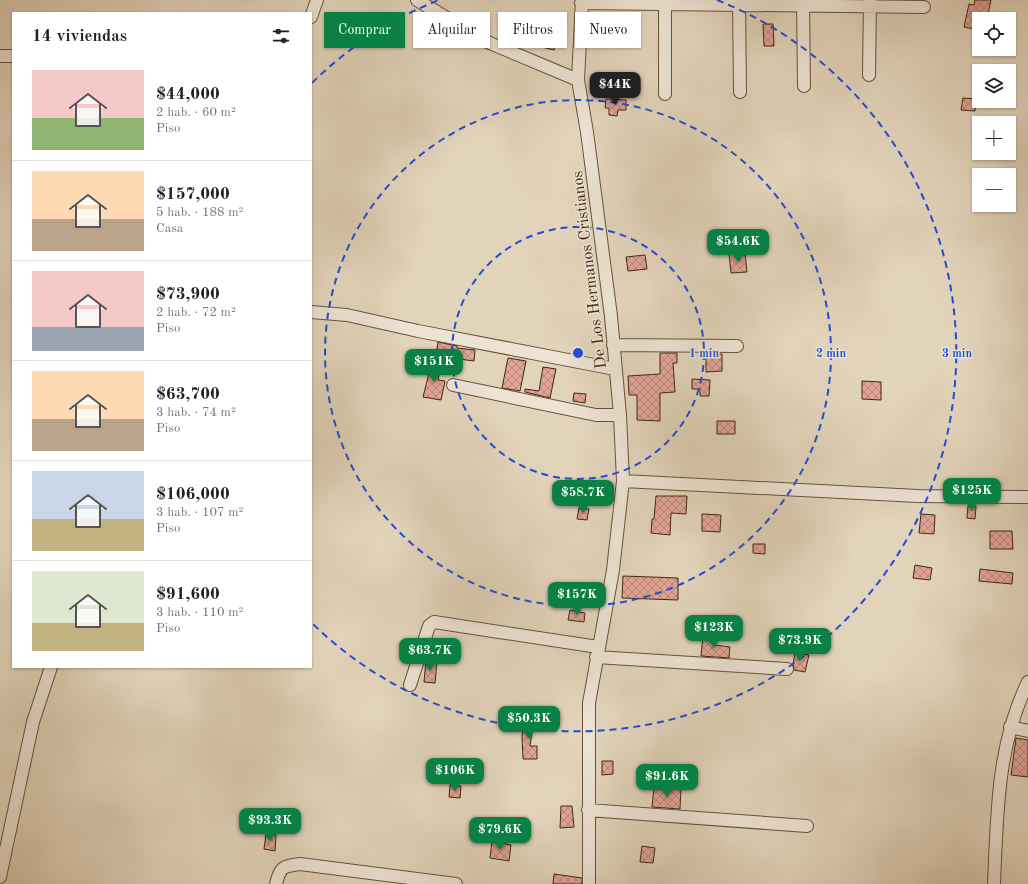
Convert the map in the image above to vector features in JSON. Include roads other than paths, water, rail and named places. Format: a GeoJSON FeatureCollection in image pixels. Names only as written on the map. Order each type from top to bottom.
{"type":"FeatureCollection","features":[{"type":"Feature","properties":{"kind":"street"},"geometry":{"type":"LineString","coordinates":[[312,14],[317,0]]}},
{"type":"Feature","properties":{"kind":"street"},"geometry":{"type":"LineString","coordinates":[[417,0],[485,41],[578,80]]}},
{"type":"Feature","properties":{"kind":"street"},"geometry":{"type":"LineString","coordinates":[[581,2],[803,2],[870,3],[924,7]]}},
{"type":"Feature","properties":{"kind":"street","name":"De Los Hermanos Cristianos"},"geometry":{"type":"LineString","coordinates":[[581,2],[578,80],[587,132],[611,316],[620,415],[622,481],[613,570],[589,703],[589,884]]}},
{"type":"Feature","properties":{"kind":"street"},"geometry":{"type":"LineString","coordinates":[[665,2],[665,94]]}},
{"type":"Feature","properties":{"kind":"street"},"geometry":{"type":"LineString","coordinates":[[739,2],[740,92]]}},
{"type":"Feature","properties":{"kind":"street"},"geometry":{"type":"LineString","coordinates":[[803,2],[804,86]]}},
{"type":"Feature","properties":{"kind":"street"},"geometry":{"type":"LineString","coordinates":[[869,75],[870,3]]}},
{"type":"Feature","properties":{"kind":"street"},"geometry":{"type":"LineString","coordinates":[[0,56],[12,56]]}},
{"type":"Feature","properties":{"kind":"street"},"geometry":{"type":"LineString","coordinates":[[312,312],[347,315],[404,328],[615,369]]}},
{"type":"Feature","properties":{"kind":"street"},"geometry":{"type":"LineString","coordinates":[[613,345],[737,346]]}},
{"type":"Feature","properties":{"kind":"street"},"geometry":{"type":"LineString","coordinates":[[453,385],[596,415],[620,415]]}},
{"type":"Feature","properties":{"kind":"street"},"geometry":{"type":"LineString","coordinates":[[622,481],[918,496],[1028,498]]}},
{"type":"Feature","properties":{"kind":"street"},"geometry":{"type":"LineString","coordinates":[[410,685],[429,626],[434,622],[597,652],[787,669]]}},
{"type":"Feature","properties":{"kind":"street"},"geometry":{"type":"LineString","coordinates":[[0,877],[33,722],[51,668]]}},
{"type":"Feature","properties":{"kind":"street"},"geometry":{"type":"LineString","coordinates":[[994,884],[998,789],[1010,727],[1019,701],[1028,682]]}},
{"type":"Feature","properties":{"kind":"street"},"geometry":{"type":"LineString","coordinates":[[1010,727],[1028,731]]}},
{"type":"Feature","properties":{"kind":"street"},"geometry":{"type":"LineString","coordinates":[[588,810],[807,826]]}},
{"type":"Feature","properties":{"kind":"street"},"geometry":{"type":"LineString","coordinates":[[276,884],[279,872],[286,865],[300,864],[456,884]]}}]}
